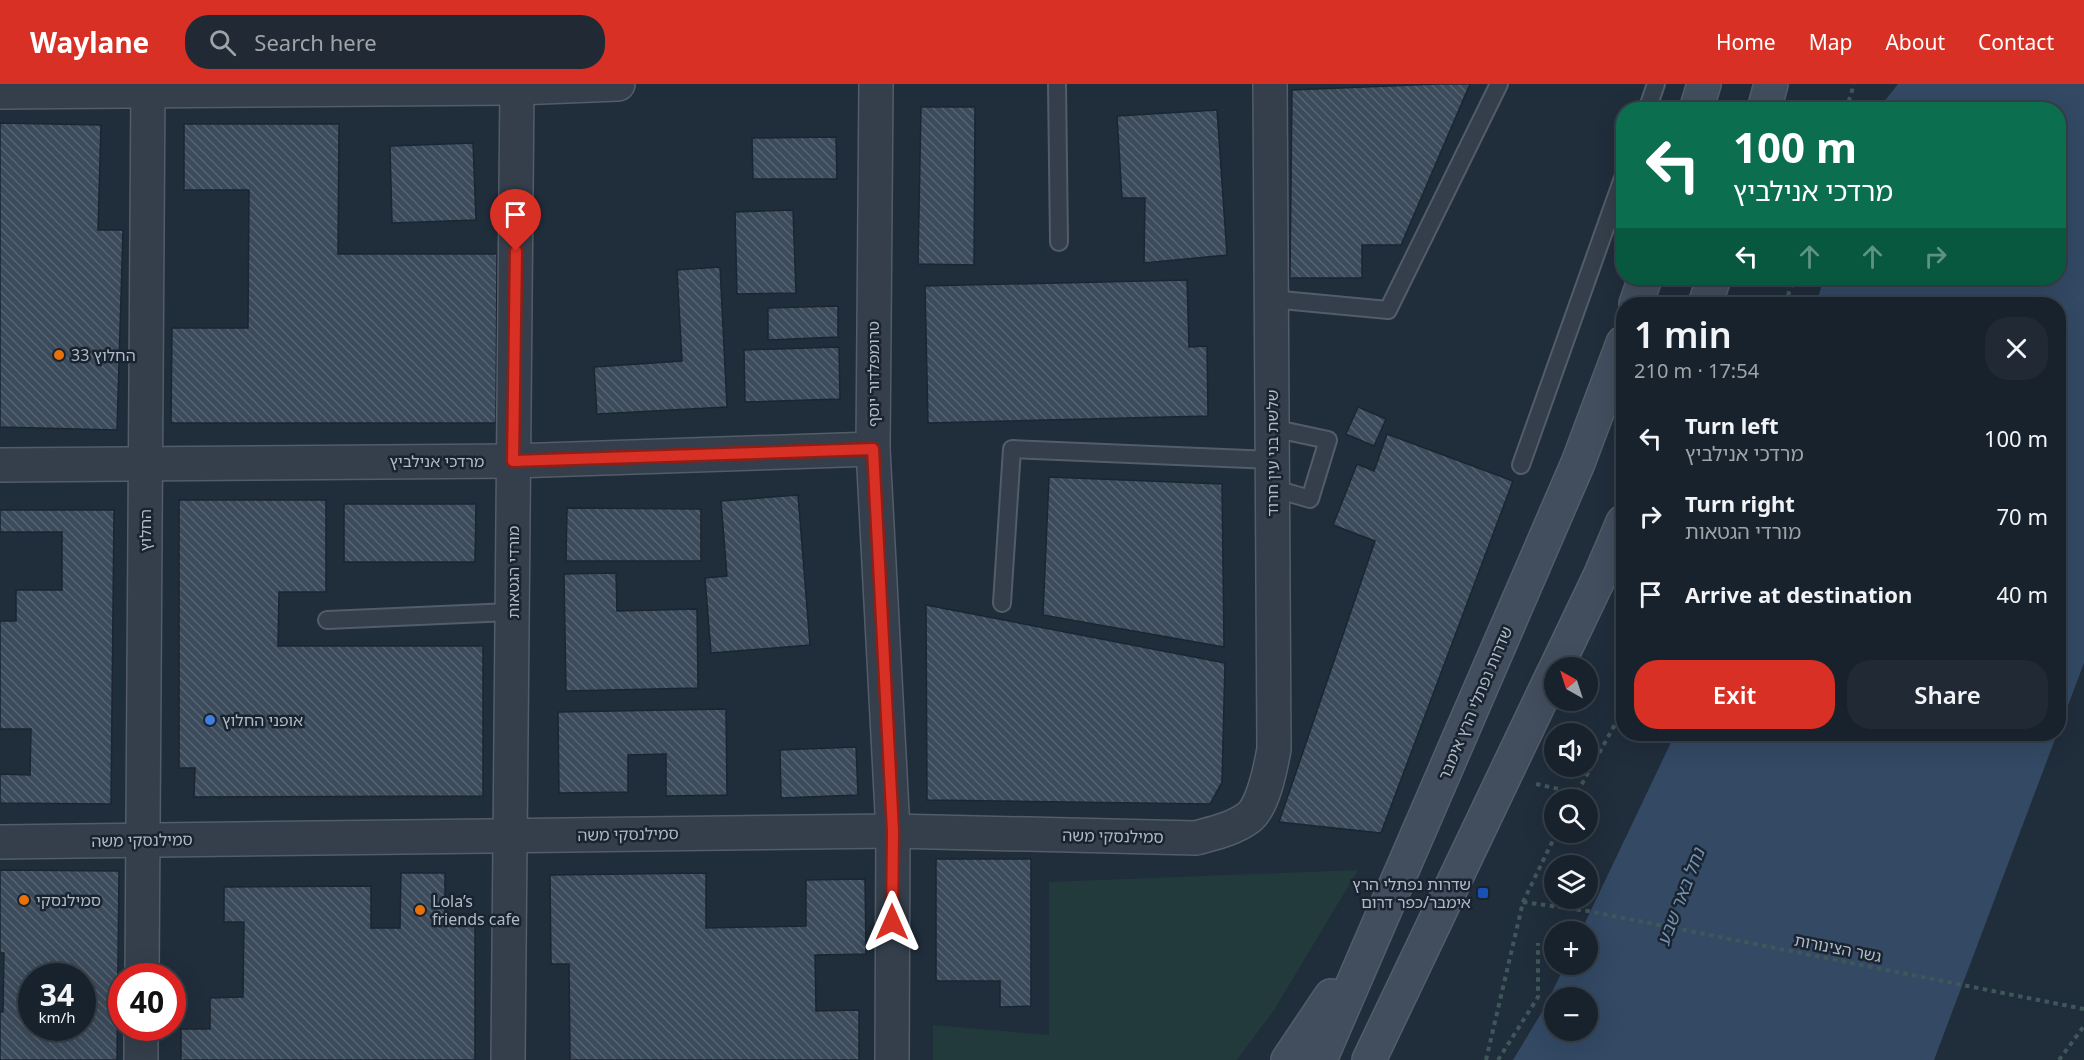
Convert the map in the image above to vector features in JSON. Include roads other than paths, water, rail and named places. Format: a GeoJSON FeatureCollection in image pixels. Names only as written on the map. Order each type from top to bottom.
{"type":"FeatureCollection","features":[{"type":"Feature","properties":{"kind":"main road"},"geometry":{"type":"LineString","coordinates":[[1698,102],[1704,84]]}},
{"type":"Feature","properties":{"kind":"main road"},"geometry":{"type":"LineString","coordinates":[[1766,102],[1771,84]]}},
{"type":"Feature","properties":{"kind":"main road","name":"שדרות נפתלי הרץ אימבר"},"geometry":{"type":"LineString","coordinates":[[1320,1060],[1569,484],[1616,361]]}},
{"type":"Feature","properties":{"kind":"main road"},"geometry":{"type":"LineString","coordinates":[[1561,657],[1616,538]]}},
{"type":"Feature","properties":{"kind":"main road"},"geometry":{"type":"LineString","coordinates":[[1369,1060],[1544,693]]}},
{"type":"Feature","properties":{"kind":"main road"},"geometry":{"type":"LineString","coordinates":[[1288,1060],[1376,930]]}},
{"type":"Feature","properties":{"kind":"street"},"geometry":{"type":"LineString","coordinates":[[0,92],[148,88],[618,84]]}},
{"type":"Feature","properties":{"kind":"street","name":"טרומפלדור יוסף"},"geometry":{"type":"LineString","coordinates":[[876,84],[873,449],[893,831],[892,1060]]}},
{"type":"Feature","properties":{"kind":"street","name":"שלשת בני עין חרוד"},"geometry":{"type":"LineString","coordinates":[[1251,817],[1267,784],[1274,749],[1270,84]]}},
{"type":"Feature","properties":{"kind":"street","name":"מורדי הגטאות"},"geometry":{"type":"LineString","coordinates":[[508,1060],[517,86]]}},
{"type":"Feature","properties":{"kind":"street","name":"החלוץ"},"geometry":{"type":"LineString","coordinates":[[142,963],[148,88]]}},
{"type":"Feature","properties":{"kind":"street","name":"מרדכי אנילביץ"},"geometry":{"type":"LineString","coordinates":[[0,465],[513,461],[873,449]]}},
{"type":"Feature","properties":{"kind":"street","name":"סמילנסקי משה"},"geometry":{"type":"LineString","coordinates":[[0,842],[893,831],[1196,838],[1228,829],[1251,817]]}},
{"type":"Feature","properties":{"kind":"street"},"geometry":{"type":"LineString","coordinates":[[141,1041],[141,1060]]}},
{"type":"Feature","properties":{"kind":"lane"},"geometry":{"type":"LineString","coordinates":[[1057,84],[1059,242]]}},
{"type":"Feature","properties":{"kind":"lane"},"geometry":{"type":"LineString","coordinates":[[1271,299],[1388,310],[1499,84]]}},
{"type":"Feature","properties":{"kind":"lane"},"geometry":{"type":"LineString","coordinates":[[1650,102],[1656,84]]}},
{"type":"Feature","properties":{"kind":"lane"},"geometry":{"type":"LineString","coordinates":[[1521,465],[1616,198]]}},
{"type":"Feature","properties":{"kind":"lane"},"geometry":{"type":"LineString","coordinates":[[1002,603],[1012,449],[1272,474],[1310,499],[1328,440],[1272,428]]}},
{"type":"Feature","properties":{"kind":"lane"},"geometry":{"type":"LineString","coordinates":[[327,620],[512,612]]}},
{"type":"Feature","properties":{"kind":"water"},"geometry":{"type":"Polygon","coordinates":[[[1898,84],[2084,84],[2084,663],[2066,711],[2066,297],[1818,297],[1822,285],[2066,285],[2066,102],[1884,102],[1898,84]]]}},
{"type":"Feature","properties":{"kind":"water","name":"נחל באר שבע"},"geometry":{"type":"Polygon","coordinates":[[[1672,741],[2054,741],[1934,1060],[1513,1060],[1544,1009],[1544,1041],[1598,1041],[1598,987],[1555,987],[1560,975],[1598,975],[1598,921],[1586,921],[1591,909],[1598,909],[1598,895],[1672,741]]]}},
{"type":"Feature","properties":{"kind":"place","name":"החלוץ 33"},"geometry":{"type":"Point","coordinates":[59,355]}},
{"type":"Feature","properties":{"kind":"place","name":"אופני החלוץ"},"geometry":{"type":"Point","coordinates":[210,720]}},
{"type":"Feature","properties":{"kind":"place","name":"שדרות נפתלי הרץ אימבר/כפר דרום"},"geometry":{"type":"Point","coordinates":[1483,893]}},
{"type":"Feature","properties":{"kind":"place","name":"סמילנסקי"},"geometry":{"type":"Point","coordinates":[24,900]}},
{"type":"Feature","properties":{"kind":"place","name":"Lola’s friends cafe"},"geometry":{"type":"Point","coordinates":[420,910]}}]}
